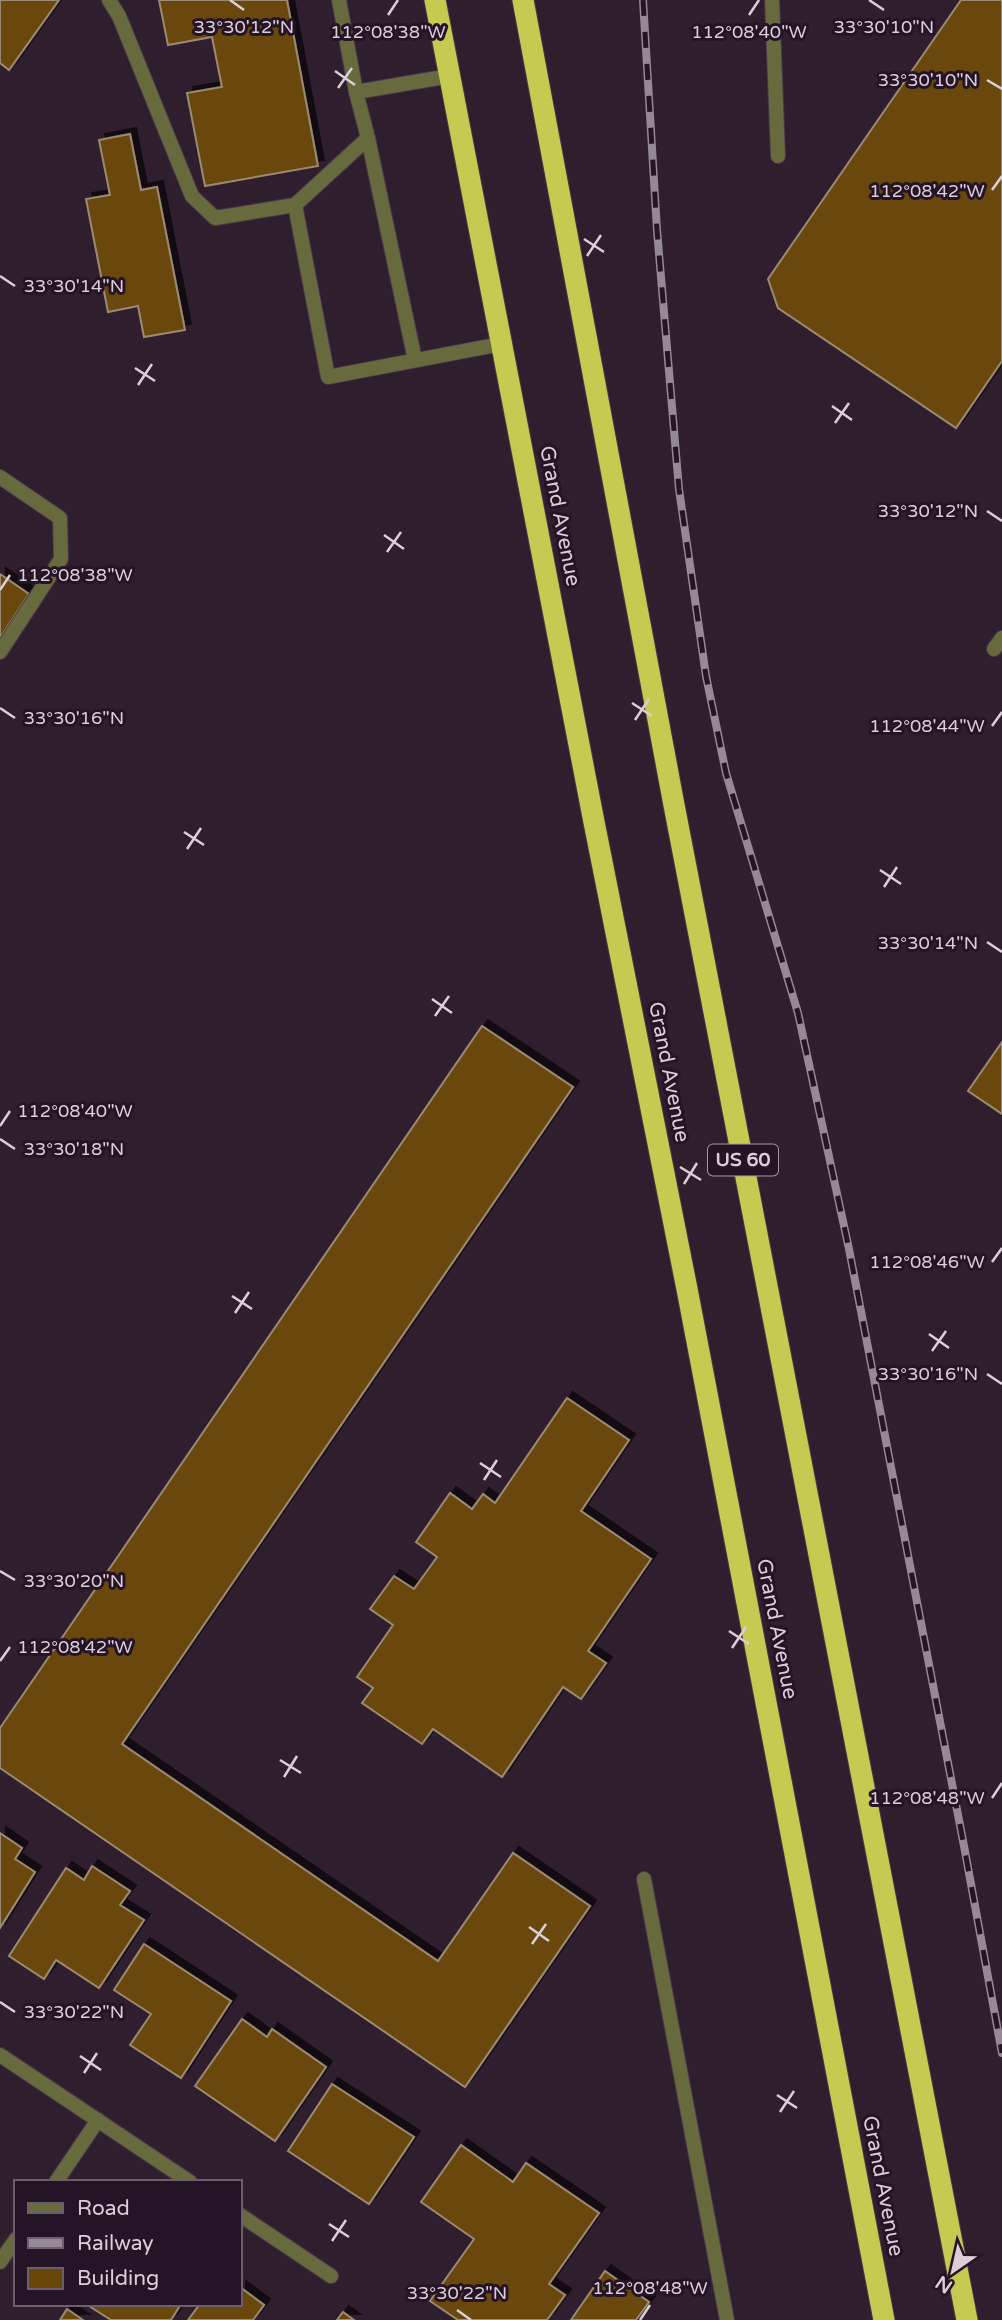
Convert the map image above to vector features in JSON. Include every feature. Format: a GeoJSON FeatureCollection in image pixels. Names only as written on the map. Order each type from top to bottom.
{"type":"FeatureCollection","features":[{"type":"Feature","properties":{"kind":"highway","name":"Grand Avenue"},"geometry":{"type":"LineString","coordinates":[[435,0],[682,1262],[884,2320]]}},
{"type":"Feature","properties":{"kind":"highway","name":"US 60"},"geometry":{"type":"LineString","coordinates":[[523,0],[674,805],[967,2320]]}},
{"type":"Feature","properties":{"kind":"street"},"geometry":{"type":"LineString","coordinates":[[109,0],[119,16],[192,196],[215,218],[295,205],[368,138]]}},
{"type":"Feature","properties":{"kind":"street"},"geometry":{"type":"LineString","coordinates":[[339,0],[356,92],[415,360]]}},
{"type":"Feature","properties":{"kind":"street"},"geometry":{"type":"LineString","coordinates":[[772,0],[778,156]]}},
{"type":"Feature","properties":{"kind":"street"},"geometry":{"type":"LineString","coordinates":[[356,92],[450,76]]}},
{"type":"Feature","properties":{"kind":"street"},"geometry":{"type":"LineString","coordinates":[[295,205],[328,377],[501,344]]}},
{"type":"Feature","properties":{"kind":"street"},"geometry":{"type":"LineString","coordinates":[[0,477],[60,518],[61,559],[0,652]]}},
{"type":"Feature","properties":{"kind":"street"},"geometry":{"type":"LineString","coordinates":[[644,1879],[727,2320]]}},
{"type":"Feature","properties":{"kind":"street"},"geometry":{"type":"LineString","coordinates":[[0,2054],[187,2180]]}},
{"type":"Feature","properties":{"kind":"street"},"geometry":{"type":"LineString","coordinates":[[57,2180],[98,2120]]}},
{"type":"Feature","properties":{"kind":"street"},"geometry":{"type":"LineString","coordinates":[[242,2216],[331,2276]]}},
{"type":"Feature","properties":{"kind":"street"},"geometry":{"type":"LineString","coordinates":[[0,2262],[14,2242]]}},
{"type":"Feature","properties":{"kind":"building"},"geometry":{"type":"Polygon","coordinates":[[[0,0],[59,0],[9,70],[0,63],[0,0]]]}},
{"type":"Feature","properties":{"kind":"building"},"geometry":{"type":"Polygon","coordinates":[[[159,0],[287,0],[318,166],[205,186],[187,93],[222,87],[212,37],[168,45],[159,0]]]}},
{"type":"Feature","properties":{"kind":"building"},"geometry":{"type":"Polygon","coordinates":[[[961,0],[1002,0],[1002,361],[956,428],[778,308],[768,279],[961,0]]]}},
{"type":"Feature","properties":{"kind":"building"},"geometry":{"type":"Polygon","coordinates":[[[130,134],[141,190],[157,187],[185,330],[144,337],[138,306],[108,312],[86,199],[110,195],[99,140],[130,134]]]}},
{"type":"Feature","properties":{"kind":"building"},"geometry":{"type":"Polygon","coordinates":[[[0,574],[29,594],[0,638],[0,574]]]}},
{"type":"Feature","properties":{"kind":"building"},"geometry":{"type":"Polygon","coordinates":[[[482,1026],[573,1087],[122,1744],[438,1961],[513,1853],[590,1906],[465,2087],[0,1768],[0,1728],[482,1026]]]}},
{"type":"Feature","properties":{"kind":"building"},"geometry":{"type":"Polygon","coordinates":[[[1002,1042],[1002,1114],[968,1091],[1002,1042]]]}},
{"type":"Feature","properties":{"kind":"building"},"geometry":{"type":"Polygon","coordinates":[[[567,1398],[629,1440],[581,1511],[651,1559],[588,1651],[606,1663],[581,1699],[563,1687],[502,1777],[433,1729],[422,1744],[362,1703],[373,1688],[357,1677],[393,1625],[370,1609],[394,1576],[414,1589],[437,1557],[416,1542],[450,1493],[472,1509],[483,1494],[495,1503],[567,1398]]]}},
{"type":"Feature","properties":{"kind":"building"},"geometry":{"type":"Polygon","coordinates":[[[0,1833],[22,1848],[15,1859],[35,1872],[0,1928],[0,1833]]]}},
{"type":"Feature","properties":{"kind":"building"},"geometry":{"type":"Polygon","coordinates":[[[92,1866],[130,1891],[120,1905],[144,1920],[99,1988],[56,1960],[44,1979],[9,1956],[66,1868],[84,1880],[92,1866]]]}},
{"type":"Feature","properties":{"kind":"building"},"geometry":{"type":"Polygon","coordinates":[[[144,1944],[231,2001],[181,2078],[130,2045],[151,2014],[114,1990],[144,1944]]]}},
{"type":"Feature","properties":{"kind":"building"},"geometry":{"type":"Polygon","coordinates":[[[242,2019],[267,2037],[272,2029],[326,2067],[275,2141],[195,2086],[242,2019]]]}},
{"type":"Feature","properties":{"kind":"building"},"geometry":{"type":"Polygon","coordinates":[[[332,2084],[414,2137],[369,2204],[288,2151],[332,2084]]]}},
{"type":"Feature","properties":{"kind":"building"},"geometry":{"type":"Polygon","coordinates":[[[461,2145],[513,2182],[526,2163],[599,2213],[549,2284],[565,2295],[547,2320],[458,2320],[430,2301],[474,2239],[421,2202],[461,2145]]]}},
{"type":"Feature","properties":{"kind":"building"},"geometry":{"type":"Polygon","coordinates":[[[605,2271],[649,2302],[636,2320],[571,2320],[605,2271]]]}},
{"type":"Feature","properties":{"kind":"building"},"geometry":{"type":"Polygon","coordinates":[[[242,2288],[264,2305],[253,2320],[188,2320],[198,2306],[242,2306],[242,2288]]]}},
{"type":"Feature","properties":{"kind":"building"},"geometry":{"type":"Polygon","coordinates":[[[89,2306],[180,2306],[171,2320],[111,2320],[89,2306]]]}},
{"type":"Feature","properties":{"kind":"building"},"geometry":{"type":"Polygon","coordinates":[[[67,2309],[83,2320],[60,2320],[67,2309]]]}},
{"type":"Feature","properties":{"kind":"building"},"geometry":{"type":"Polygon","coordinates":[[[343,2312],[354,2320],[337,2320],[343,2312]]]}},
{"type":"Feature","properties":{"kind":"railway"},"geometry":{"type":"LineString","coordinates":[[643,0],[657,230],[679,489],[706,676],[726,773],[798,1013],[849,1249],[1002,2053]]}}]}
